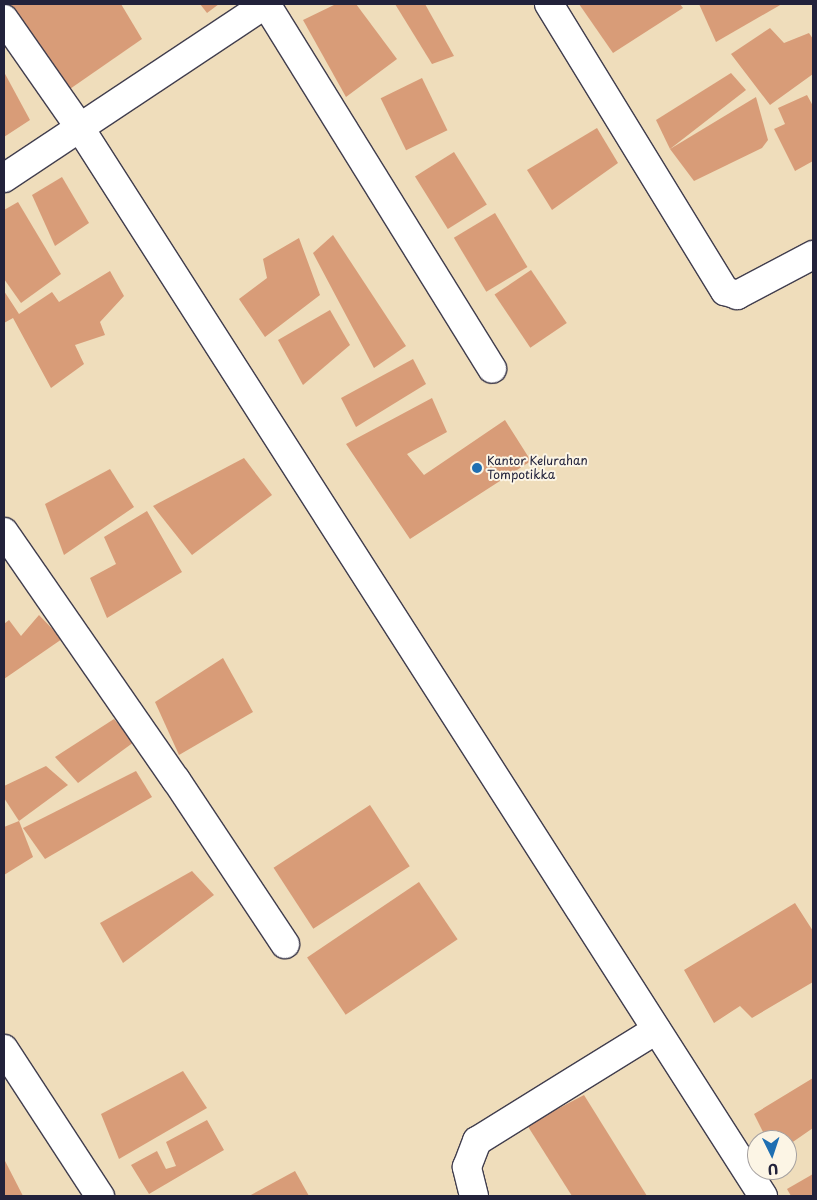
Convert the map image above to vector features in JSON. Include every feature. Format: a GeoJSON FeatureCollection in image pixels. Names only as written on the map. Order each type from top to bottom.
{"type":"FeatureCollection","features":[{"type":"Feature","properties":{"kind":"street"},"geometry":{"type":"LineString","coordinates":[[549,4],[725,291],[737,295],[813,255]]}},
{"type":"Feature","properties":{"kind":"street"},"geometry":{"type":"LineString","coordinates":[[4,178],[80,128],[256,6],[492,370]]}},
{"type":"Feature","properties":{"kind":"street"},"geometry":{"type":"LineString","coordinates":[[4,19],[80,128],[763,1196]]}},
{"type":"Feature","properties":{"kind":"street"},"geometry":{"type":"LineString","coordinates":[[4,532],[176,780],[285,944]]}},
{"type":"Feature","properties":{"kind":"street"},"geometry":{"type":"LineString","coordinates":[[474,1196],[466,1167],[477,1142],[656,1030]]}},
{"type":"Feature","properties":{"kind":"street"},"geometry":{"type":"LineString","coordinates":[[4,1049],[100,1196]]}},
{"type":"Feature","properties":{"kind":"building"},"geometry":{"type":"Polygon","coordinates":[[[6,4],[121,4],[142,39],[67,91],[6,4]]]}},
{"type":"Feature","properties":{"kind":"building"},"geometry":{"type":"Polygon","coordinates":[[[200,4],[219,4],[207,13],[200,4]]]}},
{"type":"Feature","properties":{"kind":"building"},"geometry":{"type":"Polygon","coordinates":[[[336,4],[356,4],[397,59],[346,97],[303,20],[336,4]]]}},
{"type":"Feature","properties":{"kind":"building"},"geometry":{"type":"Polygon","coordinates":[[[395,4],[425,4],[454,56],[432,64],[395,4]]]}},
{"type":"Feature","properties":{"kind":"building"},"geometry":{"type":"Polygon","coordinates":[[[579,4],[680,4],[683,8],[613,53],[579,4]]]}},
{"type":"Feature","properties":{"kind":"building"},"geometry":{"type":"Polygon","coordinates":[[[699,4],[782,4],[716,42],[699,4]]]}},
{"type":"Feature","properties":{"kind":"building"},"geometry":{"type":"Polygon","coordinates":[[[770,28],[784,43],[809,33],[813,39],[813,74],[770,105],[731,54],[770,28]]]}},
{"type":"Feature","properties":{"kind":"building"},"geometry":{"type":"Polygon","coordinates":[[[4,72],[30,120],[4,137],[4,72]]]}},
{"type":"Feature","properties":{"kind":"building"},"geometry":{"type":"Polygon","coordinates":[[[731,73],[746,90],[670,149],[656,120],[731,73]]]}},
{"type":"Feature","properties":{"kind":"building"},"geometry":{"type":"Polygon","coordinates":[[[422,78],[447,130],[406,150],[381,98],[422,78]]]}},
{"type":"Feature","properties":{"kind":"building"},"geometry":{"type":"Polygon","coordinates":[[[807,95],[813,106],[813,161],[795,171],[774,129],[785,124],[778,108],[807,95]]]}},
{"type":"Feature","properties":{"kind":"building"},"geometry":{"type":"Polygon","coordinates":[[[756,97],[768,140],[762,148],[694,181],[670,149],[756,97]]]}},
{"type":"Feature","properties":{"kind":"building"},"geometry":{"type":"Polygon","coordinates":[[[597,128],[618,163],[552,210],[527,170],[597,128]]]}},
{"type":"Feature","properties":{"kind":"building"},"geometry":{"type":"Polygon","coordinates":[[[454,152],[487,205],[448,229],[415,176],[454,152]]]}},
{"type":"Feature","properties":{"kind":"building"},"geometry":{"type":"Polygon","coordinates":[[[62,177],[89,223],[55,246],[32,195],[62,177]]]}},
{"type":"Feature","properties":{"kind":"building"},"geometry":{"type":"Polygon","coordinates":[[[18,202],[61,274],[21,303],[4,279],[4,210],[18,202]]]}},
{"type":"Feature","properties":{"kind":"building"},"geometry":{"type":"Polygon","coordinates":[[[495,213],[527,267],[486,292],[454,238],[495,213]]]}},
{"type":"Feature","properties":{"kind":"building"},"geometry":{"type":"Polygon","coordinates":[[[333,235],[406,346],[374,368],[313,253],[333,235]]]}},
{"type":"Feature","properties":{"kind":"building"},"geometry":{"type":"Polygon","coordinates":[[[299,238],[320,295],[265,337],[239,299],[267,278],[263,259],[299,238]]]}},
{"type":"Feature","properties":{"kind":"building"},"geometry":{"type":"Polygon","coordinates":[[[531,270],[567,323],[530,348],[495,295],[531,270]]]}},
{"type":"Feature","properties":{"kind":"building"},"geometry":{"type":"Polygon","coordinates":[[[110,271],[124,296],[100,322],[105,335],[75,345],[84,364],[51,388],[13,318],[4,323],[4,291],[19,314],[52,292],[59,302],[110,271]]]}},
{"type":"Feature","properties":{"kind":"building"},"geometry":{"type":"Polygon","coordinates":[[[330,310],[350,345],[303,385],[278,340],[330,310]]]}},
{"type":"Feature","properties":{"kind":"building"},"geometry":{"type":"Polygon","coordinates":[[[413,359],[426,384],[356,427],[341,398],[413,359]]]}},
{"type":"Feature","properties":{"kind":"building","name":"Kantor Kelurahan Tompotikka"},"geometry":{"type":"Polygon","coordinates":[[[432,398],[447,432],[407,454],[424,475],[505,420],[531,461],[410,539],[346,444],[432,398]]]}},
{"type":"Feature","properties":{"kind":"building"},"geometry":{"type":"Polygon","coordinates":[[[244,458],[272,495],[192,555],[153,506],[244,458]]]}},
{"type":"Feature","properties":{"kind":"building"},"geometry":{"type":"Polygon","coordinates":[[[110,469],[134,507],[64,555],[45,504],[110,469]]]}},
{"type":"Feature","properties":{"kind":"building"},"geometry":{"type":"Polygon","coordinates":[[[147,511],[182,572],[107,618],[90,578],[116,564],[104,537],[147,511]]]}},
{"type":"Feature","properties":{"kind":"building"},"geometry":{"type":"Polygon","coordinates":[[[39,615],[62,639],[4,679],[4,624],[9,620],[21,636],[39,615]]]}},
{"type":"Feature","properties":{"kind":"building"},"geometry":{"type":"Polygon","coordinates":[[[223,658],[253,712],[179,755],[155,702],[223,658]]]}},
{"type":"Feature","properties":{"kind":"building"},"geometry":{"type":"Polygon","coordinates":[[[114,719],[134,742],[78,783],[55,757],[114,719]]]}},
{"type":"Feature","properties":{"kind":"building"},"geometry":{"type":"Polygon","coordinates":[[[46,766],[68,785],[19,821],[4,798],[4,786],[46,766]]]}},
{"type":"Feature","properties":{"kind":"building"},"geometry":{"type":"Polygon","coordinates":[[[136,771],[152,797],[45,859],[23,828],[136,771]]]}},
{"type":"Feature","properties":{"kind":"building"},"geometry":{"type":"Polygon","coordinates":[[[370,805],[410,866],[313,929],[274,868],[370,805]]]}},
{"type":"Feature","properties":{"kind":"building"},"geometry":{"type":"Polygon","coordinates":[[[19,821],[33,857],[4,875],[4,827],[19,821]]]}},
{"type":"Feature","properties":{"kind":"building"},"geometry":{"type":"Polygon","coordinates":[[[192,871],[214,895],[123,963],[100,923],[192,871]]]}},
{"type":"Feature","properties":{"kind":"building"},"geometry":{"type":"Polygon","coordinates":[[[419,882],[458,939],[346,1015],[307,957],[419,882]]]}},
{"type":"Feature","properties":{"kind":"building"},"geometry":{"type":"Polygon","coordinates":[[[795,903],[813,931],[813,982],[752,1018],[740,1006],[714,1023],[684,970],[795,903]]]}},
{"type":"Feature","properties":{"kind":"building"},"geometry":{"type":"Polygon","coordinates":[[[183,1071],[207,1108],[119,1159],[101,1114],[183,1071]]]}},
{"type":"Feature","properties":{"kind":"building"},"geometry":{"type":"Polygon","coordinates":[[[813,1078],[813,1128],[797,1139],[797,1130],[762,1130],[754,1114],[813,1078]]]}},
{"type":"Feature","properties":{"kind":"building"},"geometry":{"type":"Polygon","coordinates":[[[584,1095],[647,1196],[572,1196],[527,1125],[584,1095]]]}},
{"type":"Feature","properties":{"kind":"building"},"geometry":{"type":"Polygon","coordinates":[[[207,1120],[224,1150],[149,1194],[131,1165],[157,1151],[166,1169],[176,1166],[166,1142],[207,1120]]]}},
{"type":"Feature","properties":{"kind":"building"},"geometry":{"type":"Polygon","coordinates":[[[4,1159],[23,1196],[4,1196],[4,1159]]]}},
{"type":"Feature","properties":{"kind":"building"},"geometry":{"type":"Polygon","coordinates":[[[295,1171],[309,1196],[249,1196],[295,1171]]]}},
{"type":"Feature","properties":{"kind":"building"},"geometry":{"type":"Polygon","coordinates":[[[813,1174],[813,1196],[791,1196],[787,1189],[813,1174]]]}},
{"type":"Feature","properties":{"kind":"place","name":"Kantor Kelurahan Tompotikka"},"geometry":{"type":"Point","coordinates":[477,468]}}]}
